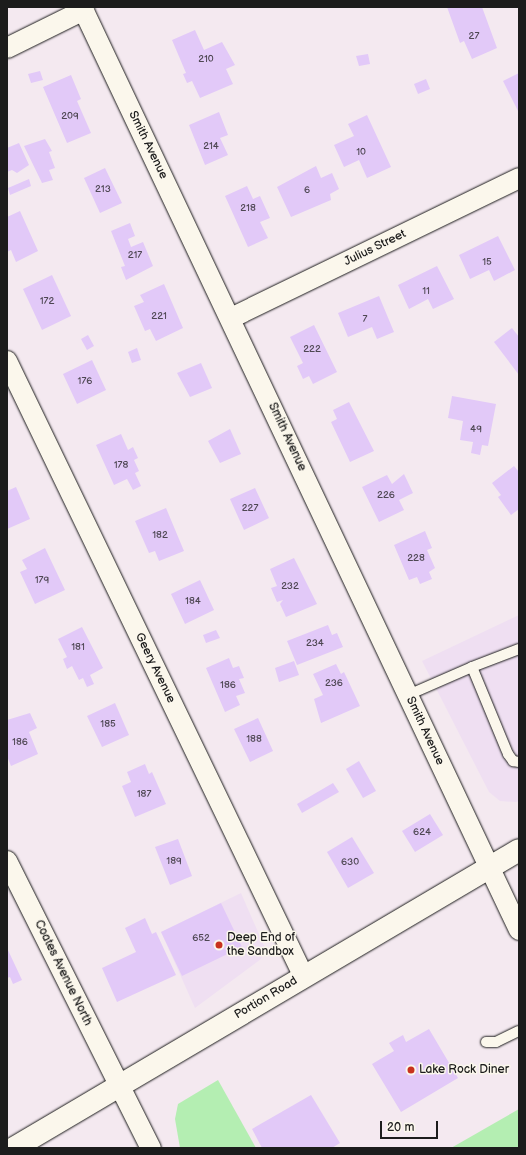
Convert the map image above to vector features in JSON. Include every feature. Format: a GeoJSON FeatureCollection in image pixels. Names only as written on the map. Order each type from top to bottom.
{"type":"FeatureCollection","features":[{"type":"Feature","properties":{"kind":"main road","name":"Portion Road"},"geometry":{"type":"LineString","coordinates":[[14,1148],[303,976],[490,869],[519,850]]}},
{"type":"Feature","properties":{"kind":"street"},"geometry":{"type":"LineString","coordinates":[[7,48],[83,9]]}},
{"type":"Feature","properties":{"kind":"street","name":"Smith Avenue"},"geometry":{"type":"LineString","coordinates":[[83,9],[231,318],[519,930]]}},
{"type":"Feature","properties":{"kind":"street","name":"Julius Street"},"geometry":{"type":"LineString","coordinates":[[231,318],[519,178]]}},
{"type":"Feature","properties":{"kind":"street","name":"Geery Avenue"},"geometry":{"type":"LineString","coordinates":[[7,361],[303,976]]}},
{"type":"Feature","properties":{"kind":"street","name":"Coates Avenue North"},"geometry":{"type":"LineString","coordinates":[[7,861],[106,1060],[121,1084],[152,1148]]}},
{"type":"Feature","properties":{"kind":"lane"},"geometry":{"type":"LineString","coordinates":[[408,695],[472,667],[519,649]]}},
{"type":"Feature","properties":{"kind":"lane"},"geometry":{"type":"LineString","coordinates":[[472,667],[508,754],[513,761],[519,762]]}},
{"type":"Feature","properties":{"kind":"lane"},"geometry":{"type":"LineString","coordinates":[[486,1042],[496,1042],[519,1031]]}},
{"type":"Feature","properties":{"kind":"shaded area"},"geometry":{"type":"Polygon","coordinates":[[[519,615],[519,801],[516,802],[500,801],[489,792],[422,661],[519,615]]]}},
{"type":"Feature","properties":{"kind":"shaded area"},"geometry":{"type":"Polygon","coordinates":[[[241,893],[265,948],[261,959],[195,1008],[161,932],[241,893]]]}},
{"type":"Feature","properties":{"kind":"green space"},"geometry":{"type":"Polygon","coordinates":[[[218,1080],[256,1148],[180,1148],[175,1119],[178,1104],[218,1080]]]}},
{"type":"Feature","properties":{"kind":"green space"},"geometry":{"type":"Polygon","coordinates":[[[519,1109],[519,1148],[451,1148],[519,1109]]]}},
{"type":"Feature","properties":{"kind":"building"},"geometry":{"type":"Polygon","coordinates":[[[447,7],[482,7],[497,48],[472,59],[464,41],[460,43],[447,7]]]}},
{"type":"Feature","properties":{"kind":"building"},"geometry":{"type":"Polygon","coordinates":[[[195,30],[204,50],[222,42],[235,65],[226,69],[233,84],[200,98],[192,81],[187,83],[183,74],[186,73],[172,40],[195,30]]]}},
{"type":"Feature","properties":{"kind":"building"},"geometry":{"type":"Polygon","coordinates":[[[368,54],[370,64],[359,66],[356,56],[368,54]]]}},
{"type":"Feature","properties":{"kind":"building"},"geometry":{"type":"Polygon","coordinates":[[[40,71],[43,80],[31,83],[28,74],[40,71]]]}},
{"type":"Feature","properties":{"kind":"building"},"geometry":{"type":"Polygon","coordinates":[[[519,73],[519,113],[503,81],[519,73]]]}},
{"type":"Feature","properties":{"kind":"building"},"geometry":{"type":"Polygon","coordinates":[[[71,75],[81,99],[77,101],[91,133],[67,143],[43,87],[71,75]]]}},
{"type":"Feature","properties":{"kind":"building"},"geometry":{"type":"Polygon","coordinates":[[[426,79],[430,89],[418,94],[414,84],[426,79]]]}},
{"type":"Feature","properties":{"kind":"building"},"geometry":{"type":"Polygon","coordinates":[[[219,112],[228,135],[220,138],[228,155],[205,165],[189,125],[219,112]]]}},
{"type":"Feature","properties":{"kind":"building"},"geometry":{"type":"Polygon","coordinates":[[[367,115],[391,167],[367,178],[359,160],[344,167],[334,145],[354,136],[348,124],[367,115]]]}},
{"type":"Feature","properties":{"kind":"building"},"geometry":{"type":"Polygon","coordinates":[[[45,139],[52,151],[49,152],[55,168],[49,170],[53,180],[42,183],[24,146],[45,139]]]}},
{"type":"Feature","properties":{"kind":"building"},"geometry":{"type":"Polygon","coordinates":[[[19,143],[29,165],[17,173],[12,170],[7,172],[7,148],[19,143]]]}},
{"type":"Feature","properties":{"kind":"building"},"geometry":{"type":"Polygon","coordinates":[[[316,166],[321,178],[332,173],[339,189],[330,194],[331,200],[291,217],[277,187],[316,166]]]}},
{"type":"Feature","properties":{"kind":"building"},"geometry":{"type":"Polygon","coordinates":[[[105,168],[122,203],[100,213],[84,178],[105,168]]]}},
{"type":"Feature","properties":{"kind":"building"},"geometry":{"type":"Polygon","coordinates":[[[29,179],[31,186],[10,195],[8,188],[29,179]]]}},
{"type":"Feature","properties":{"kind":"building"},"geometry":{"type":"Polygon","coordinates":[[[247,186],[253,199],[260,196],[270,218],[260,222],[268,238],[248,247],[225,196],[247,186]]]}},
{"type":"Feature","properties":{"kind":"building"},"geometry":{"type":"Polygon","coordinates":[[[20,211],[38,251],[16,262],[11,250],[7,252],[7,217],[20,211]]]}},
{"type":"Feature","properties":{"kind":"building"},"geometry":{"type":"Polygon","coordinates":[[[130,223],[135,236],[128,239],[131,247],[143,242],[153,266],[126,280],[121,267],[125,266],[111,231],[130,223]]]}},
{"type":"Feature","properties":{"kind":"building"},"geometry":{"type":"Polygon","coordinates":[[[498,236],[515,270],[494,281],[489,270],[470,279],[459,255],[498,236]]]}},
{"type":"Feature","properties":{"kind":"building"},"geometry":{"type":"Polygon","coordinates":[[[437,266],[454,299],[433,309],[428,299],[409,309],[398,285],[437,266]]]}},
{"type":"Feature","properties":{"kind":"building"},"geometry":{"type":"Polygon","coordinates":[[[52,275],[71,316],[42,330],[23,289],[52,275]]]}},
{"type":"Feature","properties":{"kind":"building"},"geometry":{"type":"Polygon","coordinates":[[[164,284],[183,328],[156,341],[150,329],[145,331],[134,306],[144,302],[140,295],[164,284]]]}},
{"type":"Feature","properties":{"kind":"building"},"geometry":{"type":"Polygon","coordinates":[[[379,296],[394,332],[377,339],[372,327],[348,337],[338,313],[379,296]]]}},
{"type":"Feature","properties":{"kind":"building"},"geometry":{"type":"Polygon","coordinates":[[[314,325],[337,372],[313,384],[309,376],[303,379],[297,366],[303,363],[290,337],[314,325]]]}},
{"type":"Feature","properties":{"kind":"building"},"geometry":{"type":"Polygon","coordinates":[[[512,328],[519,337],[519,375],[494,342],[512,328]]]}},
{"type":"Feature","properties":{"kind":"building"},"geometry":{"type":"Polygon","coordinates":[[[88,335],[94,346],[87,350],[81,339],[88,335]]]}},
{"type":"Feature","properties":{"kind":"building"},"geometry":{"type":"Polygon","coordinates":[[[137,348],[141,360],[132,363],[128,352],[137,348]]]}},
{"type":"Feature","properties":{"kind":"building"},"geometry":{"type":"Polygon","coordinates":[[[92,360],[106,390],[77,404],[63,374],[92,360]]]}},
{"type":"Feature","properties":{"kind":"building"},"geometry":{"type":"Polygon","coordinates":[[[201,363],[212,388],[190,397],[177,373],[201,363]]]}},
{"type":"Feature","properties":{"kind":"building"},"geometry":{"type":"Polygon","coordinates":[[[452,396],[496,404],[488,446],[482,445],[480,455],[471,453],[473,442],[460,440],[463,421],[448,418],[452,396]]]}},
{"type":"Feature","properties":{"kind":"building"},"geometry":{"type":"Polygon","coordinates":[[[349,402],[374,451],[350,462],[331,422],[337,419],[333,410],[349,402]]]}},
{"type":"Feature","properties":{"kind":"building"},"geometry":{"type":"Polygon","coordinates":[[[230,429],[241,454],[220,463],[208,441],[230,429]]]}},
{"type":"Feature","properties":{"kind":"building"},"geometry":{"type":"Polygon","coordinates":[[[121,434],[128,450],[133,447],[138,458],[134,460],[139,471],[135,473],[141,486],[133,490],[127,479],[114,485],[96,445],[121,434]]]}},
{"type":"Feature","properties":{"kind":"building"},"geometry":{"type":"Polygon","coordinates":[[[514,466],[519,472],[519,509],[511,515],[498,497],[501,495],[492,483],[514,466]]]}},
{"type":"Feature","properties":{"kind":"building"},"geometry":{"type":"Polygon","coordinates":[[[404,474],[413,493],[399,500],[404,510],[379,522],[362,487],[387,475],[392,484],[404,474]]]}},
{"type":"Feature","properties":{"kind":"building"},"geometry":{"type":"Polygon","coordinates":[[[16,487],[30,519],[7,529],[7,491],[16,487]]]}},
{"type":"Feature","properties":{"kind":"building"},"geometry":{"type":"Polygon","coordinates":[[[255,488],[269,518],[244,530],[230,499],[255,488]]]}},
{"type":"Feature","properties":{"kind":"building"},"geometry":{"type":"Polygon","coordinates":[[[166,508],[184,551],[159,561],[155,551],[149,553],[135,521],[166,508]]]}},
{"type":"Feature","properties":{"kind":"building"},"geometry":{"type":"Polygon","coordinates":[[[425,531],[432,548],[427,550],[435,568],[429,572],[432,579],[420,584],[417,577],[409,580],[394,545],[425,531]]]}},
{"type":"Feature","properties":{"kind":"building"},"geometry":{"type":"Polygon","coordinates":[[[45,548],[65,590],[35,604],[20,572],[27,569],[22,560],[45,548]]]}},
{"type":"Feature","properties":{"kind":"building"},"geometry":{"type":"Polygon","coordinates":[[[294,558],[317,604],[286,617],[280,604],[283,600],[277,602],[271,588],[277,586],[270,569],[294,558]]]}},
{"type":"Feature","properties":{"kind":"building"},"geometry":{"type":"Polygon","coordinates":[[[200,580],[214,610],[185,624],[171,594],[200,580]]]}},
{"type":"Feature","properties":{"kind":"building"},"geometry":{"type":"Polygon","coordinates":[[[328,625],[332,635],[337,633],[343,647],[297,665],[287,641],[328,625]]]}},
{"type":"Feature","properties":{"kind":"building"},"geometry":{"type":"Polygon","coordinates":[[[82,627],[103,668],[90,675],[94,684],[87,687],[83,678],[79,680],[72,666],[67,669],[63,659],[67,657],[58,639],[82,627]]]}},
{"type":"Feature","properties":{"kind":"building"},"geometry":{"type":"Polygon","coordinates":[[[216,630],[220,638],[206,643],[203,635],[216,630]]]}},
{"type":"Feature","properties":{"kind":"building"},"geometry":{"type":"Polygon","coordinates":[[[229,658],[233,668],[239,666],[244,678],[239,679],[245,693],[236,696],[240,705],[225,712],[206,668],[229,658]]]}},
{"type":"Feature","properties":{"kind":"building"},"geometry":{"type":"Polygon","coordinates":[[[294,661],[299,675],[279,682],[275,668],[294,661]]]}},
{"type":"Feature","properties":{"kind":"building"},"geometry":{"type":"Polygon","coordinates":[[[336,664],[341,674],[344,672],[360,706],[321,723],[314,699],[323,695],[313,674],[336,664]]]}},
{"type":"Feature","properties":{"kind":"building"},"geometry":{"type":"Polygon","coordinates":[[[115,703],[129,735],[102,747],[87,716],[115,703]]]}},
{"type":"Feature","properties":{"kind":"building"},"geometry":{"type":"Polygon","coordinates":[[[30,713],[37,728],[29,732],[38,754],[11,766],[7,756],[7,720],[30,713]]]}},
{"type":"Feature","properties":{"kind":"building"},"geometry":{"type":"Polygon","coordinates":[[[258,718],[273,751],[250,762],[234,729],[258,718]]]}},
{"type":"Feature","properties":{"kind":"building"},"geometry":{"type":"Polygon","coordinates":[[[359,761],[376,791],[363,798],[346,769],[359,761]]]}},
{"type":"Feature","properties":{"kind":"building"},"geometry":{"type":"Polygon","coordinates":[[[145,764],[149,774],[152,772],[166,804],[135,817],[122,786],[131,782],[127,772],[145,764]]]}},
{"type":"Feature","properties":{"kind":"building"},"geometry":{"type":"Polygon","coordinates":[[[333,783],[339,792],[302,813],[297,804],[333,783]]]}},
{"type":"Feature","properties":{"kind":"building"},"geometry":{"type":"Polygon","coordinates":[[[430,814],[443,835],[415,852],[402,831],[430,814]]]}},
{"type":"Feature","properties":{"kind":"building"},"geometry":{"type":"Polygon","coordinates":[[[352,837],[374,873],[348,888],[327,852],[352,837]]]}},
{"type":"Feature","properties":{"kind":"building"},"geometry":{"type":"Polygon","coordinates":[[[178,839],[192,876],[170,885],[155,847],[178,839]]]}},
{"type":"Feature","properties":{"kind":"building"},"geometry":{"type":"Polygon","coordinates":[[[221,903],[242,947],[182,976],[161,932],[221,903]]]}},
{"type":"Feature","properties":{"kind":"building"},"geometry":{"type":"Polygon","coordinates":[[[145,918],[152,934],[156,932],[176,975],[117,1002],[102,968],[136,952],[125,928],[145,918]]]}},
{"type":"Feature","properties":{"kind":"building"},"geometry":{"type":"Polygon","coordinates":[[[7,948],[22,980],[13,984],[10,977],[7,978],[7,948]]]}},
{"type":"Feature","properties":{"kind":"building"},"geometry":{"type":"Polygon","coordinates":[[[429,1029],[458,1078],[401,1112],[372,1064],[394,1051],[389,1043],[403,1035],[406,1042],[429,1029]]]}},
{"type":"Feature","properties":{"kind":"building"},"geometry":{"type":"Polygon","coordinates":[[[311,1095],[340,1143],[332,1148],[262,1148],[252,1129],[311,1095]]]}},
{"type":"Feature","properties":{"kind":"place","name":"Deep End of the Sandbox"},"geometry":{"type":"Point","coordinates":[219,945]}},
{"type":"Feature","properties":{"kind":"place","name":"Lake Rock Diner"},"geometry":{"type":"Point","coordinates":[411,1070]}}]}
